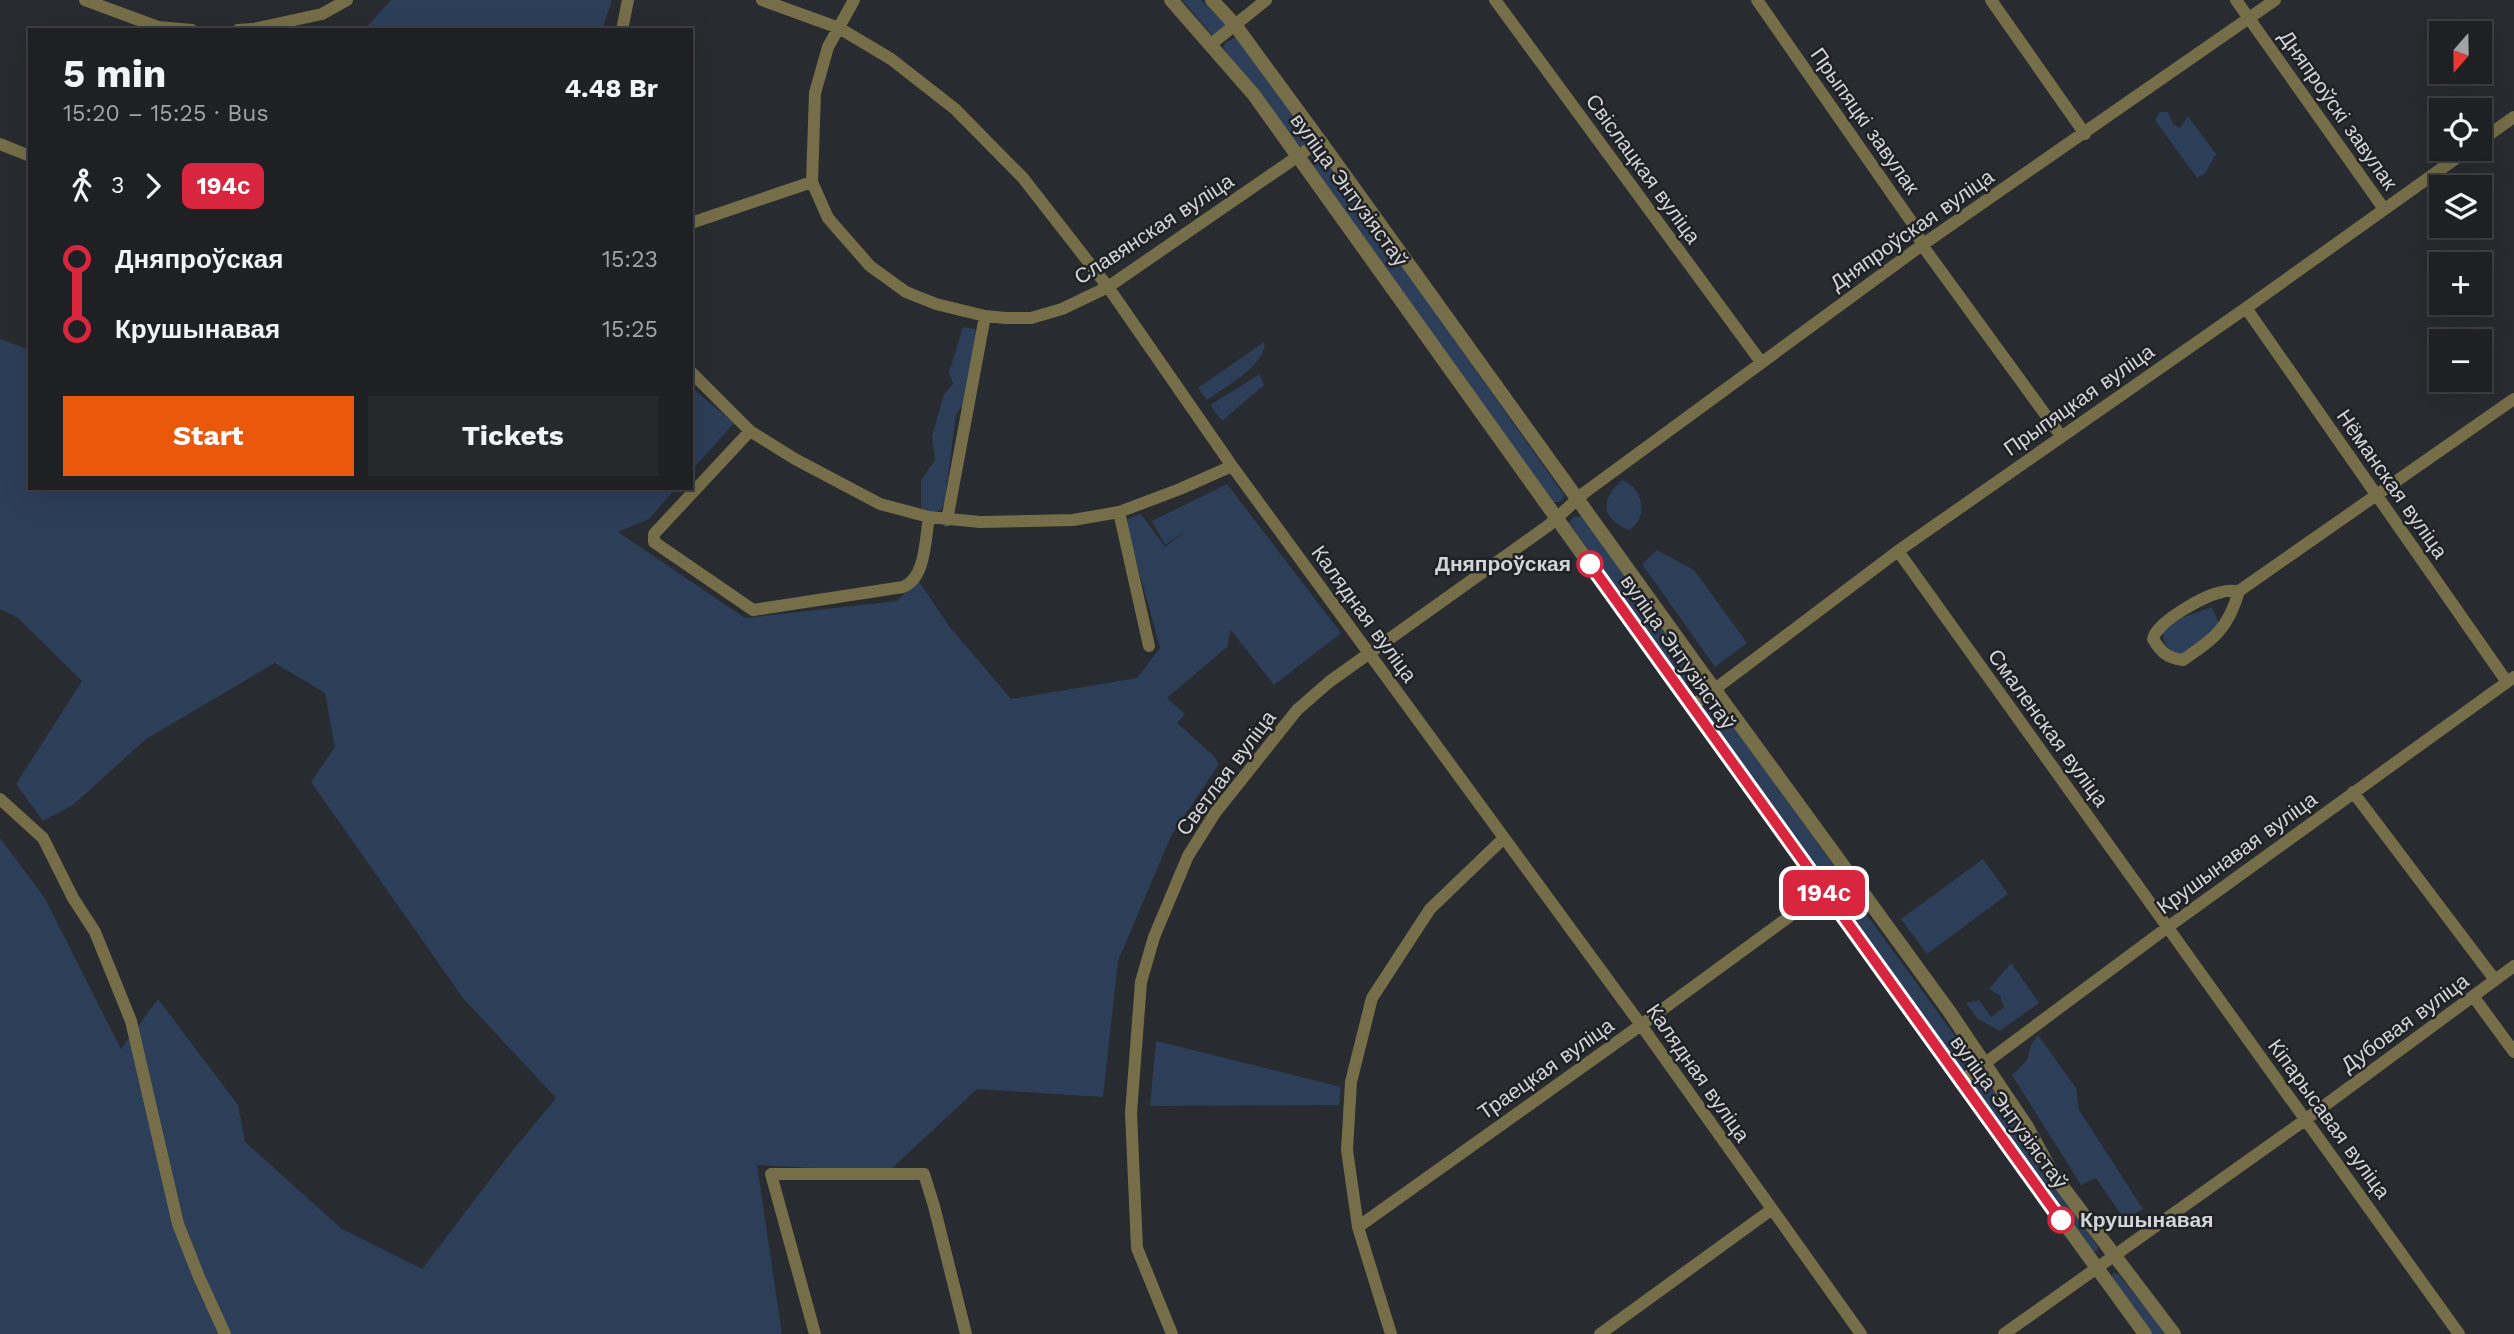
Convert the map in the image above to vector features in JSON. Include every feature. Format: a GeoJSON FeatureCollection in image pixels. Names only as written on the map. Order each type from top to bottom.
{"type":"FeatureCollection","features":[{"type":"Feature","properties":{"kind":"street"},"geometry":{"type":"LineString","coordinates":[[85,0],[158,27],[169,28]]}},
{"type":"Feature","properties":{"kind":"street"},"geometry":{"type":"LineString","coordinates":[[258,28],[321,14],[347,0]]}},
{"type":"Feature","properties":{"kind":"street"},"geometry":{"type":"LineString","coordinates":[[622,28],[628,0]]}},
{"type":"Feature","properties":{"kind":"street","name":"Калядная вуліца"},"geometry":{"type":"LineString","coordinates":[[762,0],[839,28],[891,59],[955,109],[1023,178],[1108,287],[1231,466],[1641,1025],[1861,1334]]}},
{"type":"Feature","properties":{"kind":"street","name":"Славянская вуліца"},"geometry":{"type":"LineString","coordinates":[[854,0],[828,47],[815,93],[811,182],[828,218],[870,266],[906,292],[936,304],[985,316],[1031,318],[1062,309],[1108,287],[1320,141]]}},
{"type":"Feature","properties":{"kind":"street","name":"вуліца Энтузіястаў"},"geometry":{"type":"LineString","coordinates":[[1171,0],[1254,94],[1296,157],[1403,301],[1691,707],[2145,1334]]}},
{"type":"Feature","properties":{"kind":"street","name":"вуліца Энтузіястаў"},"geometry":{"type":"LineString","coordinates":[[1212,0],[1235,25],[1320,141],[1950,1010],[2027,1127],[2052,1173],[2113,1257],[2175,1334]]}},
{"type":"Feature","properties":{"kind":"street"},"geometry":{"type":"LineString","coordinates":[[1210,45],[1266,0]]}},
{"type":"Feature","properties":{"kind":"street","name":"Свіслацкая вуліца"},"geometry":{"type":"LineString","coordinates":[[1495,0],[1761,362]]}},
{"type":"Feature","properties":{"kind":"street","name":"Прыпяцкі завулак"},"geometry":{"type":"LineString","coordinates":[[1757,0],[1913,224],[1922,245],[2061,436]]}},
{"type":"Feature","properties":{"kind":"street"},"geometry":{"type":"LineString","coordinates":[[1991,0],[2085,134]]}},
{"type":"Feature","properties":{"kind":"street","name":"Дняпроўскі завулак"},"geometry":{"type":"LineString","coordinates":[[2236,0],[2384,209]]}},
{"type":"Feature","properties":{"kind":"street","name":"Дняпроўская вуліца"},"geometry":{"type":"LineString","coordinates":[[1556,518],[1577,499],[1922,245],[2275,0]]}},
{"type":"Feature","properties":{"kind":"street"},"geometry":{"type":"LineString","coordinates":[[2492,133],[2514,117]]}},
{"type":"Feature","properties":{"kind":"street"},"geometry":{"type":"LineString","coordinates":[[0,144],[28,155]]}},
{"type":"Feature","properties":{"kind":"street","name":"Прыпяцкая вуліца"},"geometry":{"type":"LineString","coordinates":[[1691,707],[1898,551],[2452,161]]}},
{"type":"Feature","properties":{"kind":"street"},"geometry":{"type":"LineString","coordinates":[[693,222],[811,182]]}},
{"type":"Feature","properties":{"kind":"street","name":"Нёманская вуліца"},"geometry":{"type":"LineString","coordinates":[[2246,308],[2376,495],[2511,679]]}},
{"type":"Feature","properties":{"kind":"street"},"geometry":{"type":"LineString","coordinates":[[947,520],[985,316]]}},
{"type":"Feature","properties":{"kind":"street"},"geometry":{"type":"LineString","coordinates":[[693,374],[750,430],[794,459],[880,504],[929,517],[980,522],[1073,520],[1119,512],[1231,466]]}},
{"type":"Feature","properties":{"kind":"street"},"geometry":{"type":"LineString","coordinates":[[2239,591],[2226,626],[2215,638],[2183,660],[2171,658],[2160,651],[2153,639],[2160,624],[2204,598],[2222,592],[2239,591],[2514,399]]}},
{"type":"Feature","properties":{"kind":"street"},"geometry":{"type":"LineString","coordinates":[[750,430],[654,534],[654,542],[752,610],[912,583],[918,574],[929,517]]}},
{"type":"Feature","properties":{"kind":"street"},"geometry":{"type":"LineString","coordinates":[[1119,512],[1149,646]]}},
{"type":"Feature","properties":{"kind":"street","name":"Светлая вуліца"},"geometry":{"type":"LineString","coordinates":[[1172,1334],[1137,1248],[1131,1113],[1141,982],[1154,937],[1188,856],[1215,813],[1297,710],[1329,682],[1556,518]]}},
{"type":"Feature","properties":{"kind":"street","name":"Смаленская вуліца"},"geometry":{"type":"LineString","coordinates":[[1898,551],[2168,927]]}},
{"type":"Feature","properties":{"kind":"street","name":"Крушынавая вуліца"},"geometry":{"type":"LineString","coordinates":[[1961,1081],[2168,927],[2511,679]]}},
{"type":"Feature","properties":{"kind":"street"},"geometry":{"type":"LineString","coordinates":[[2353,792],[2496,980]]}},
{"type":"Feature","properties":{"kind":"street"},"geometry":{"type":"LineString","coordinates":[[0,799],[43,838],[73,898],[95,932],[131,1021],[178,1224],[225,1334]]}},
{"type":"Feature","properties":{"kind":"street"},"geometry":{"type":"LineString","coordinates":[[1391,1334],[1358,1227],[1347,1150],[1350,1082],[1372,998],[1430,909],[1504,838]]}},
{"type":"Feature","properties":{"kind":"street","name":"Траецкая вуліца"},"geometry":{"type":"LineString","coordinates":[[1358,1227],[1849,873]]}},
{"type":"Feature","properties":{"kind":"street","name":"Кіпарысавая вуліца"},"geometry":{"type":"LineString","coordinates":[[2168,927],[2459,1334]]}},
{"type":"Feature","properties":{"kind":"street","name":"Дубовая вуліца"},"geometry":{"type":"LineString","coordinates":[[2004,1334],[2305,1120],[2514,966]]}},
{"type":"Feature","properties":{"kind":"street"},"geometry":{"type":"LineString","coordinates":[[2473,996],[2514,1052]]}},
{"type":"Feature","properties":{"kind":"street"},"geometry":{"type":"LineString","coordinates":[[816,1334],[771,1174],[924,1174],[966,1334]]}},
{"type":"Feature","properties":{"kind":"street"},"geometry":{"type":"LineString","coordinates":[[1600,1334],[1772,1210]]}},
{"type":"Feature","properties":{"kind":"shaded area"},"geometry":{"type":"Polygon","coordinates":[[[391,0],[612,0],[603,28],[366,28],[391,0]]]}},
{"type":"Feature","properties":{"kind":"shaded area"},"geometry":{"type":"Polygon","coordinates":[[[1182,0],[1201,0],[1226,25],[1213,36],[1182,0]]]}},
{"type":"Feature","properties":{"kind":"shaded area"},"geometry":{"type":"Polygon","coordinates":[[[1236,37],[1308,136],[1308,142],[1302,147],[1223,48],[1225,43],[1236,37]]]}},
{"type":"Feature","properties":{"kind":"shaded area"},"geometry":{"type":"Polygon","coordinates":[[[2160,112],[2168,112],[2173,124],[2180,128],[2188,116],[2216,154],[2205,173],[2197,178],[2155,120],[2160,112]]]}},
{"type":"Feature","properties":{"kind":"shaded area"},"geometry":{"type":"Polygon","coordinates":[[[1324,155],[1564,495],[1560,502],[1552,502],[1309,163],[1313,156],[1324,155]]]}},
{"type":"Feature","properties":{"kind":"shaded area"},"geometry":{"type":"Polygon","coordinates":[[[963,327],[975,329],[977,337],[963,405],[956,414],[945,499],[941,510],[932,512],[921,508],[921,480],[935,460],[932,436],[944,394],[953,384],[949,372],[963,327]]]}},
{"type":"Feature","properties":{"kind":"shaded area"},"geometry":{"type":"Polygon","coordinates":[[[0,339],[28,348],[28,490],[674,490],[649,519],[618,532],[745,618],[897,601],[918,580],[949,626],[1011,699],[1137,678],[1160,648],[1125,520],[1141,514],[1165,547],[1187,530],[1165,545],[1152,521],[1227,484],[1341,633],[1274,685],[1231,630],[1227,647],[1167,698],[1185,714],[1177,723],[1213,755],[1219,764],[1171,836],[1118,961],[1103,1097],[977,1089],[888,1172],[757,1165],[782,1334],[0,1334],[0,838],[44,897],[121,1049],[158,999],[238,1105],[245,1142],[342,1229],[422,1269],[556,1098],[463,998],[311,782],[335,747],[325,693],[275,663],[146,739],[73,805],[43,821],[16,784],[82,681],[18,618],[0,609],[0,339]]]}},
{"type":"Feature","properties":{"kind":"shaded area"},"geometry":{"type":"Polygon","coordinates":[[[1264,342],[1264,350],[1252,367],[1207,400],[1198,388],[1264,342]]]}},
{"type":"Feature","properties":{"kind":"shaded area"},"geometry":{"type":"Polygon","coordinates":[[[1260,374],[1264,385],[1222,421],[1210,405],[1260,374]]]}},
{"type":"Feature","properties":{"kind":"shaded area"},"geometry":{"type":"Polygon","coordinates":[[[693,389],[734,423],[693,469],[693,389]]]}},
{"type":"Feature","properties":{"kind":"shaded area"},"geometry":{"type":"Polygon","coordinates":[[[1622,480],[1635,489],[1641,503],[1639,518],[1629,530],[1613,520],[1606,508],[1610,495],[1622,480]]]}},
{"type":"Feature","properties":{"kind":"shaded area"},"geometry":{"type":"Polygon","coordinates":[[[1582,516],[1695,675],[1683,684],[1569,523],[1573,517],[1582,516]]]}},
{"type":"Feature","properties":{"kind":"shaded area"},"geometry":{"type":"Polygon","coordinates":[[[1657,550],[1694,570],[1747,643],[1715,667],[1642,564],[1657,550]]]}},
{"type":"Feature","properties":{"kind":"shaded area"},"geometry":{"type":"Polygon","coordinates":[[[2212,607],[2219,624],[2196,647],[2180,655],[2170,649],[2162,632],[2181,618],[2212,607]]]}},
{"type":"Feature","properties":{"kind":"shaded area"},"geometry":{"type":"Polygon","coordinates":[[[1715,700],[1838,872],[1833,878],[1825,882],[1703,710],[1715,700]]]}},
{"type":"Feature","properties":{"kind":"shaded area"},"geometry":{"type":"Polygon","coordinates":[[[1983,859],[2008,894],[1927,954],[1901,919],[1983,859]]]}},
{"type":"Feature","properties":{"kind":"shaded area"},"geometry":{"type":"Polygon","coordinates":[[[1846,886],[1971,1058],[1972,1063],[1968,1068],[1962,1070],[1958,1066],[1834,895],[1846,886]]]}},
{"type":"Feature","properties":{"kind":"shaded area"},"geometry":{"type":"Polygon","coordinates":[[[2011,963],[2039,1003],[2000,1031],[1978,1019],[1966,1003],[1979,1000],[1991,1017],[2004,1007],[2000,996],[1989,989],[2011,963]]]}},
{"type":"Feature","properties":{"kind":"shaded area"},"geometry":{"type":"Polygon","coordinates":[[[2038,1035],[2076,1088],[2079,1110],[2143,1209],[2124,1219],[2096,1178],[2081,1185],[2012,1075],[2027,1060],[2031,1045],[2038,1035]]]}},
{"type":"Feature","properties":{"kind":"shaded area"},"geometry":{"type":"Polygon","coordinates":[[[1156,1041],[1341,1087],[1339,1105],[1150,1106],[1156,1041]]]}},
{"type":"Feature","properties":{"kind":"shaded area"},"geometry":{"type":"Polygon","coordinates":[[[1984,1077],[1990,1080],[2037,1158],[2098,1247],[2097,1251],[2091,1251],[1975,1088],[1975,1083],[1984,1077]]]}},
{"type":"Feature","properties":{"kind":"shaded area"},"geometry":{"type":"Polygon","coordinates":[[[2115,1273],[2167,1334],[2151,1334],[2112,1278],[2115,1273]]]}},
{"type":"Feature","properties":{"kind":"bus line","name":"194с"},"geometry":{"type":"LineString","coordinates":[[1590,564],[2061,1220]]}},
{"type":"Feature","properties":{"kind":"place","name":"Дняпроўская"},"geometry":{"type":"Point","coordinates":[1590,564]}},
{"type":"Feature","properties":{"kind":"place","name":"Крушынавая"},"geometry":{"type":"Point","coordinates":[2061,1220]}}]}
